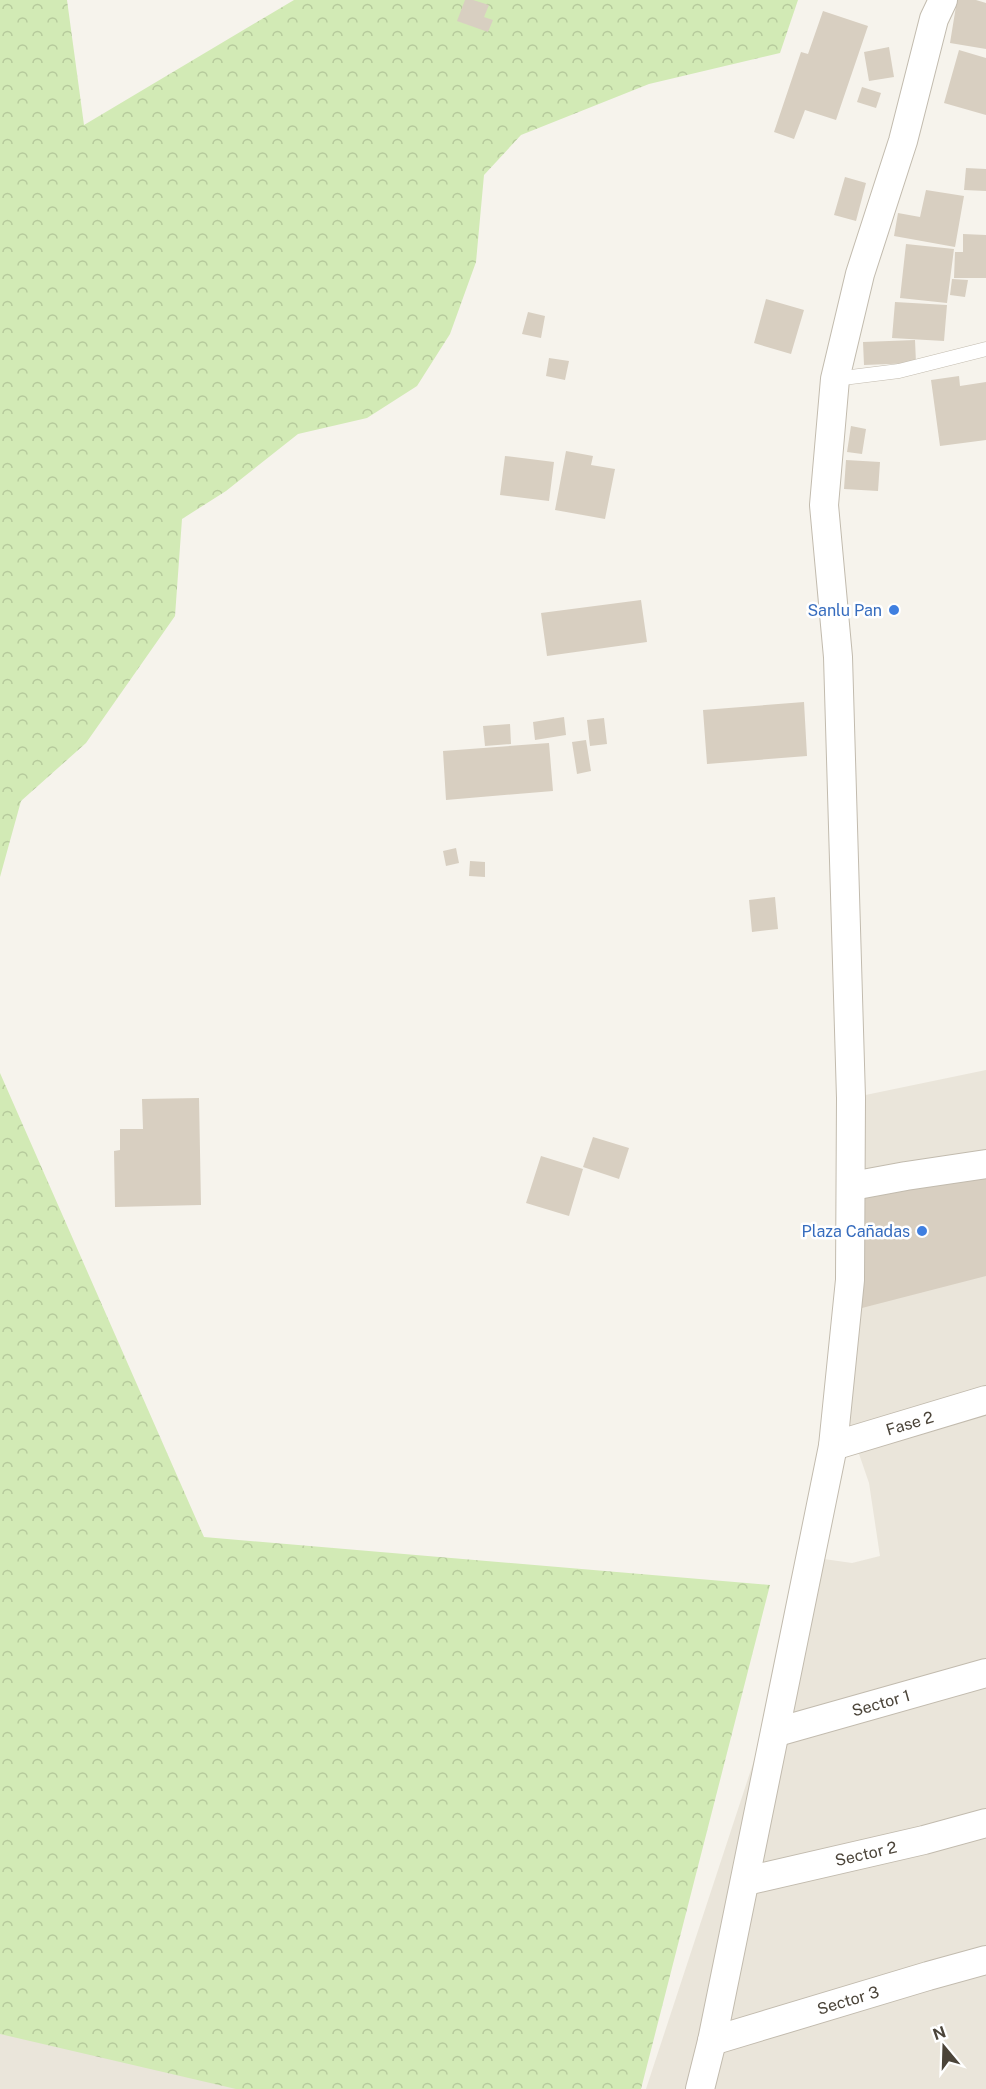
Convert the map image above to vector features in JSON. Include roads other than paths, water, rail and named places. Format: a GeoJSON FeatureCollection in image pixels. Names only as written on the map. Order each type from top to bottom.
{"type":"FeatureCollection","features":[{"type":"Feature","properties":{"kind":"street"},"geometry":{"type":"LineString","coordinates":[[700,2089],[777,1732],[833,1446],[850,1280],[851,1098],[838,657],[824,505],[835,378],[860,274],[903,141],[934,19],[943,0]]}},
{"type":"Feature","properties":{"kind":"street"},"geometry":{"type":"LineString","coordinates":[[852,1186],[986,1164]]}},
{"type":"Feature","properties":{"kind":"street","name":"Fase 2"},"geometry":{"type":"LineString","coordinates":[[833,1446],[986,1400]]}},
{"type":"Feature","properties":{"kind":"street","name":"Sector 1"},"geometry":{"type":"LineString","coordinates":[[777,1732],[986,1673]]}},
{"type":"Feature","properties":{"kind":"street","name":"Sector 2"},"geometry":{"type":"LineString","coordinates":[[746,1881],[924,1840],[986,1823]]}},
{"type":"Feature","properties":{"kind":"street","name":"Sector 3"},"geometry":{"type":"LineString","coordinates":[[712,2041],[986,1960]]}},
{"type":"Feature","properties":{"kind":"lane"},"geometry":{"type":"LineString","coordinates":[[835,378],[899,371],[986,349]]}},
{"type":"Feature","properties":{"kind":"place","name":"Sanlu Pan"},"geometry":{"type":"Point","coordinates":[894,610]}},
{"type":"Feature","properties":{"kind":"place","name":"Plaza Cañadas"},"geometry":{"type":"Point","coordinates":[922,1231]}}]}
